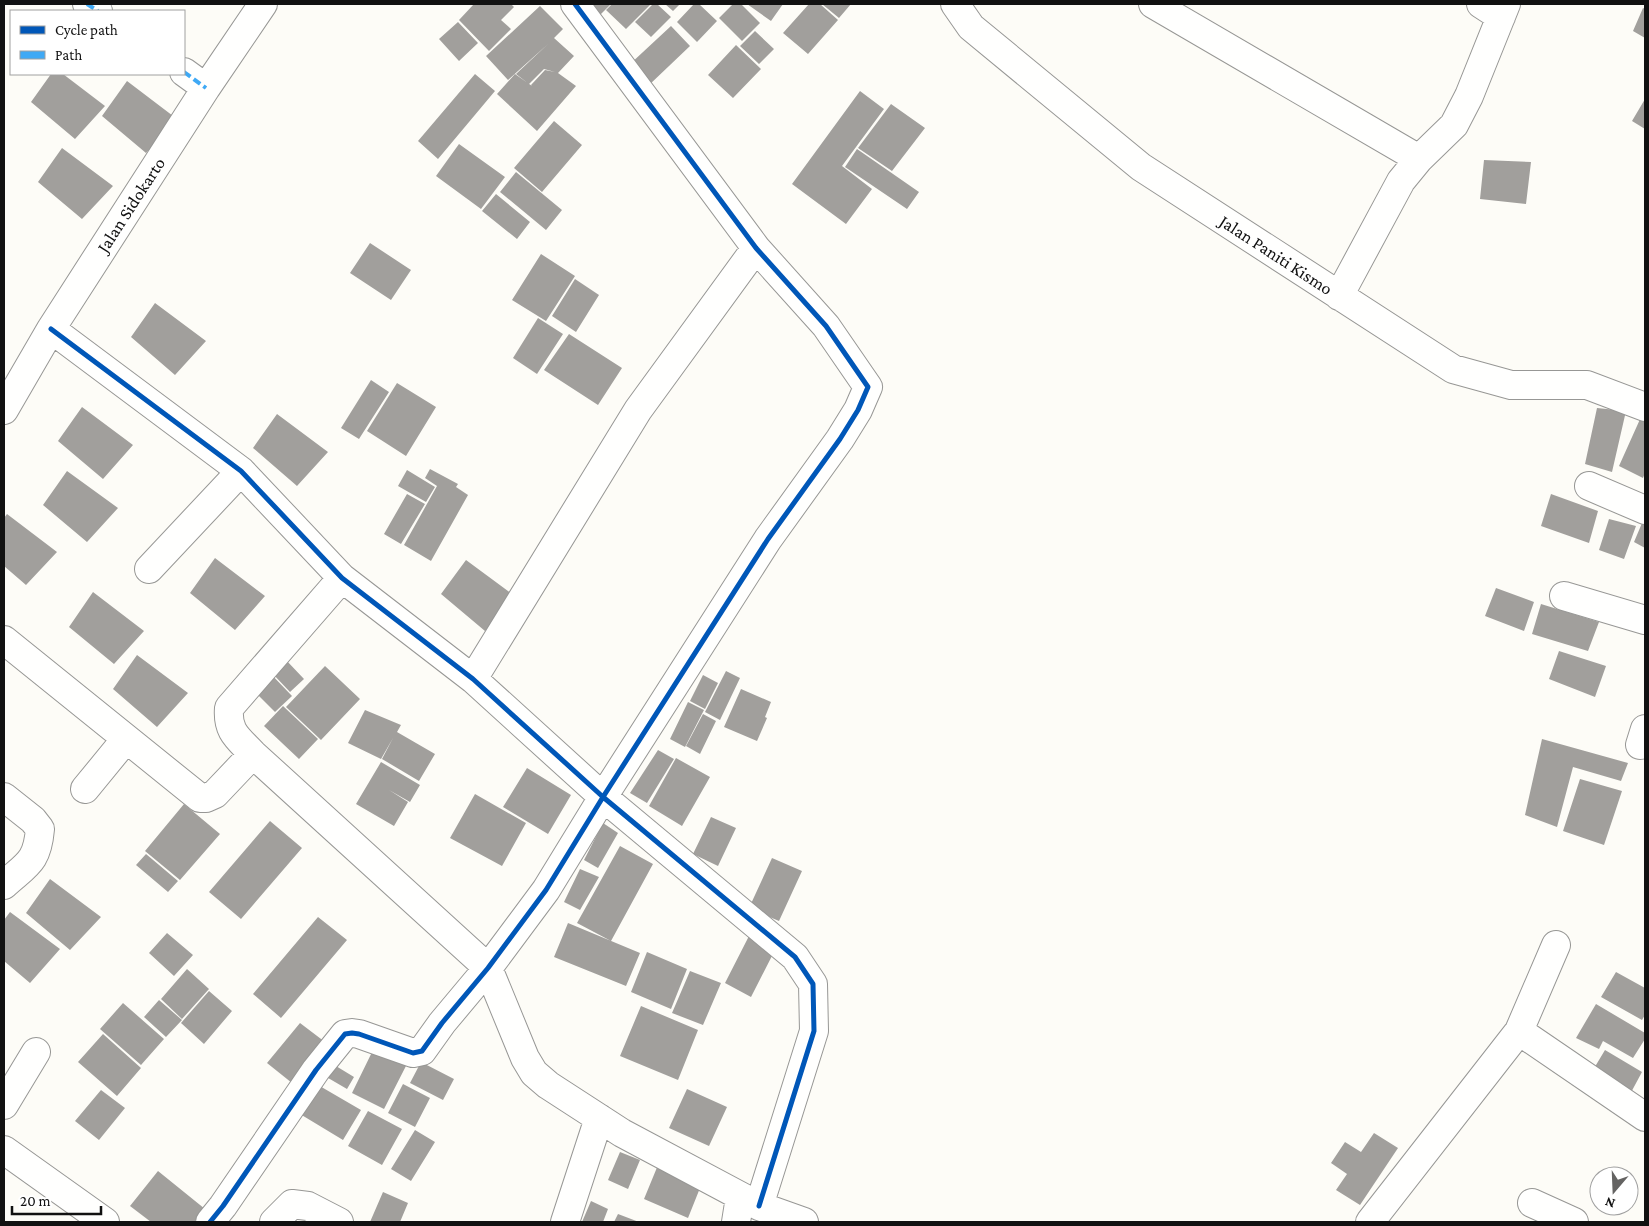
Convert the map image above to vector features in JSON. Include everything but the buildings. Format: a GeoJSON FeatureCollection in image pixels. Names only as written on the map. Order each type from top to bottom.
{"type":"FeatureCollection","features":[{"type":"Feature","properties":{"kind":"street","name":"Jalan Sidokarto"},"geometry":{"type":"LineString","coordinates":[[4,410],[50,329],[206,88],[263,4]]}},
{"type":"Feature","properties":{"kind":"street"},"geometry":{"type":"LineString","coordinates":[[210,1222],[223,1206],[316,1070],[345,1034],[359,1034],[413,1053],[422,1050],[488,968],[546,890],[603,797],[768,539],[840,440],[858,410],[868,387],[826,326],[756,248],[575,4]]}},
{"type":"Feature","properties":{"kind":"street","name":"Jalan Paniti Kismo"},"geometry":{"type":"LineString","coordinates":[[955,4],[971,27],[1141,167],[1453,369],[1511,385],[1587,385],[1645,406]]}},
{"type":"Feature","properties":{"kind":"street"},"geometry":{"type":"LineString","coordinates":[[1153,4],[1419,159]]}},
{"type":"Feature","properties":{"kind":"street"},"geometry":{"type":"LineString","coordinates":[[1339,296],[1401,181],[1419,159],[1454,125],[1469,96],[1496,8]]}},
{"type":"Feature","properties":{"kind":"street"},"geometry":{"type":"LineString","coordinates":[[185,73],[206,88]]}},
{"type":"Feature","properties":{"kind":"street"},"geometry":{"type":"LineString","coordinates":[[473,679],[638,410],[756,248]]}},
{"type":"Feature","properties":{"kind":"street"},"geometry":{"type":"LineString","coordinates":[[50,329],[241,471],[342,578],[473,679],[603,797],[795,957],[813,984],[814,1031],[745,1208]]}},
{"type":"Feature","properties":{"kind":"street"},"geometry":{"type":"LineString","coordinates":[[149,569],[241,471]]}},
{"type":"Feature","properties":{"kind":"street"},"geometry":{"type":"LineString","coordinates":[[1589,486],[1645,510]]}},
{"type":"Feature","properties":{"kind":"street"},"geometry":{"type":"LineString","coordinates":[[342,578],[230,708],[228,720],[233,733],[253,754],[488,968],[525,1058],[534,1074],[622,1133],[745,1208],[804,1222]]}},
{"type":"Feature","properties":{"kind":"street"},"geometry":{"type":"LineString","coordinates":[[1564,596],[1645,620]]}},
{"type":"Feature","properties":{"kind":"street"},"geometry":{"type":"LineString","coordinates":[[4,640],[200,798],[206,798],[215,794],[253,754]]}},
{"type":"Feature","properties":{"kind":"street"},"geometry":{"type":"LineString","coordinates":[[85,789],[126,738]]}},
{"type":"Feature","properties":{"kind":"street"},"geometry":{"type":"LineString","coordinates":[[4,797],[33,820],[40,829],[38,845],[33,860],[4,885]]}},
{"type":"Feature","properties":{"kind":"street"},"geometry":{"type":"LineString","coordinates":[[1370,1222],[1519,1031],[1556,945]]}},
{"type":"Feature","properties":{"kind":"street"},"geometry":{"type":"LineString","coordinates":[[1519,1031],[1645,1116]]}},
{"type":"Feature","properties":{"kind":"street"},"geometry":{"type":"LineString","coordinates":[[4,1105],[36,1052]]}},
{"type":"Feature","properties":{"kind":"street"},"geometry":{"type":"LineString","coordinates":[[566,1222],[599,1118]]}},
{"type":"Feature","properties":{"kind":"street"},"geometry":{"type":"LineString","coordinates":[[4,1150],[105,1222]]}},
{"type":"Feature","properties":{"kind":"street"},"geometry":{"type":"LineString","coordinates":[[1532,1203],[1574,1222]]}},
{"type":"Feature","properties":{"kind":"street"},"geometry":{"type":"LineString","coordinates":[[274,1222],[292,1204],[308,1206],[339,1222]]}},
{"type":"Feature","properties":{"kind":"marked path"},"geometry":{"type":"LineString","coordinates":[[87,4],[96,10]]}},
{"type":"Feature","properties":{"kind":"marked path"},"geometry":{"type":"LineString","coordinates":[[185,73],[206,88]]}},
{"type":"Feature","properties":{"kind":"cycle path"},"geometry":{"type":"LineString","coordinates":[[210,1222],[223,1206],[316,1070],[345,1034],[359,1034],[413,1053],[422,1051],[442,1023],[488,968],[546,890],[603,797],[768,539],[840,439],[858,410],[868,387],[826,326],[756,248],[575,4]]}},
{"type":"Feature","properties":{"kind":"cycle path"},"geometry":{"type":"LineString","coordinates":[[51,329],[241,471],[342,578],[473,679],[603,797],[795,957],[813,984],[814,1031],[759,1206]]}}]}
